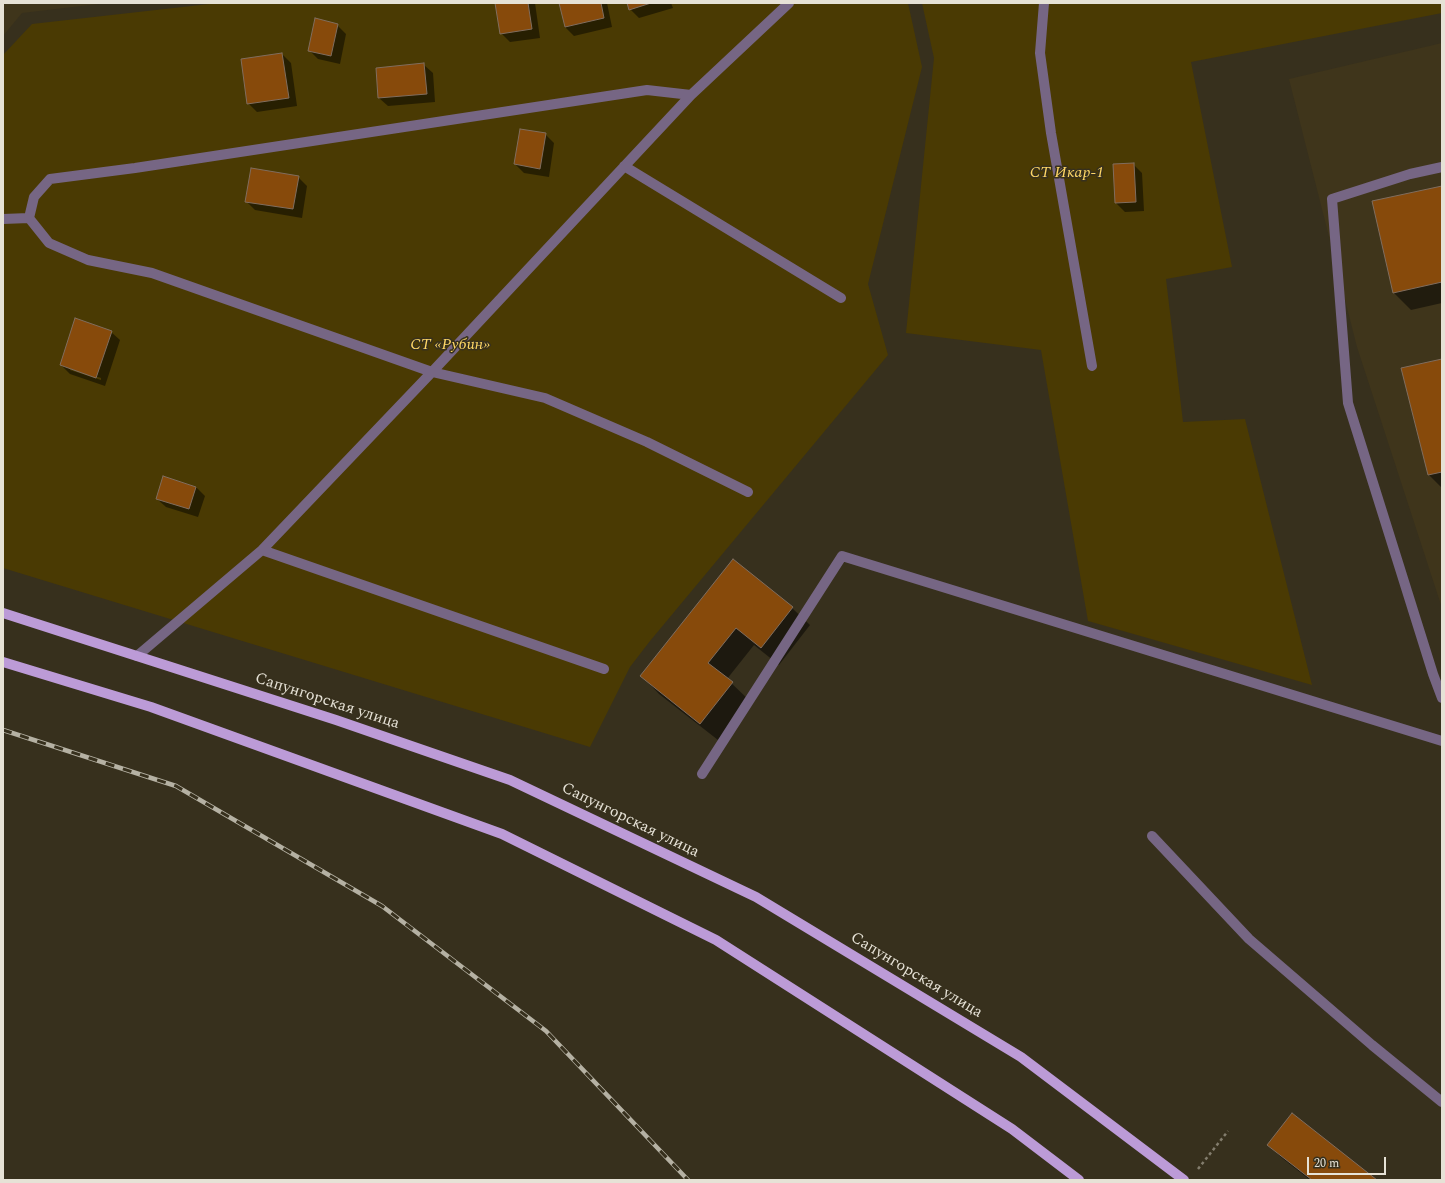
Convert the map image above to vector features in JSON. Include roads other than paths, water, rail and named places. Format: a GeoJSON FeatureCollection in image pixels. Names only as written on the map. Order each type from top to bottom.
{"type":"FeatureCollection","features":[{"type":"Feature","properties":{"kind":"main road","name":"Сапунгорская улица"},"geometry":{"type":"LineString","coordinates":[[3,613],[336,720],[510,780],[756,897],[1021,1057],[1184,1180]]}},
{"type":"Feature","properties":{"kind":"main road"},"geometry":{"type":"LineString","coordinates":[[3,662],[151,707],[502,834],[716,940],[1012,1129],[1079,1180]]}},
{"type":"Feature","properties":{"kind":"lane"},"geometry":{"type":"LineString","coordinates":[[138,656],[262,550],[432,372],[691,95],[780,7],[789,3]]}},
{"type":"Feature","properties":{"kind":"lane"},"geometry":{"type":"LineString","coordinates":[[1044,3],[1040,53],[1051,132],[1092,366]]}},
{"type":"Feature","properties":{"kind":"lane"},"geometry":{"type":"LineString","coordinates":[[29,218],[34,197],[50,179],[135,168],[647,90],[691,95]]}},
{"type":"Feature","properties":{"kind":"lane"},"geometry":{"type":"LineString","coordinates":[[624,166],[841,298]]}},
{"type":"Feature","properties":{"kind":"lane"},"geometry":{"type":"LineString","coordinates":[[1442,168],[1410,174],[1332,199],[1348,403],[1433,674],[1442,698]]}},
{"type":"Feature","properties":{"kind":"lane"},"geometry":{"type":"LineString","coordinates":[[3,219],[29,218]]}},
{"type":"Feature","properties":{"kind":"lane"},"geometry":{"type":"LineString","coordinates":[[29,218],[49,243],[88,260],[152,273],[432,372],[545,398],[647,442],[748,492]]}},
{"type":"Feature","properties":{"kind":"lane"},"geometry":{"type":"LineString","coordinates":[[262,550],[604,669]]}},
{"type":"Feature","properties":{"kind":"lane"},"geometry":{"type":"LineString","coordinates":[[702,774],[842,556],[1442,741]]}},
{"type":"Feature","properties":{"kind":"lane"},"geometry":{"type":"LineString","coordinates":[[1152,836],[1249,939],[1372,1045],[1442,1102]]}},
{"type":"Feature","properties":{"kind":"railway"},"geometry":{"type":"LineString","coordinates":[[3,730],[176,786],[382,906],[546,1031],[688,1180]]}},
{"type":"Feature","properties":{"kind":"park label","name":"СТ Икар-1"},"geometry":{"type":"Point","coordinates":[1067,174]}},
{"type":"Feature","properties":{"kind":"park label","name":"СТ «Рубин»"},"geometry":{"type":"Point","coordinates":[450,346]}}]}
